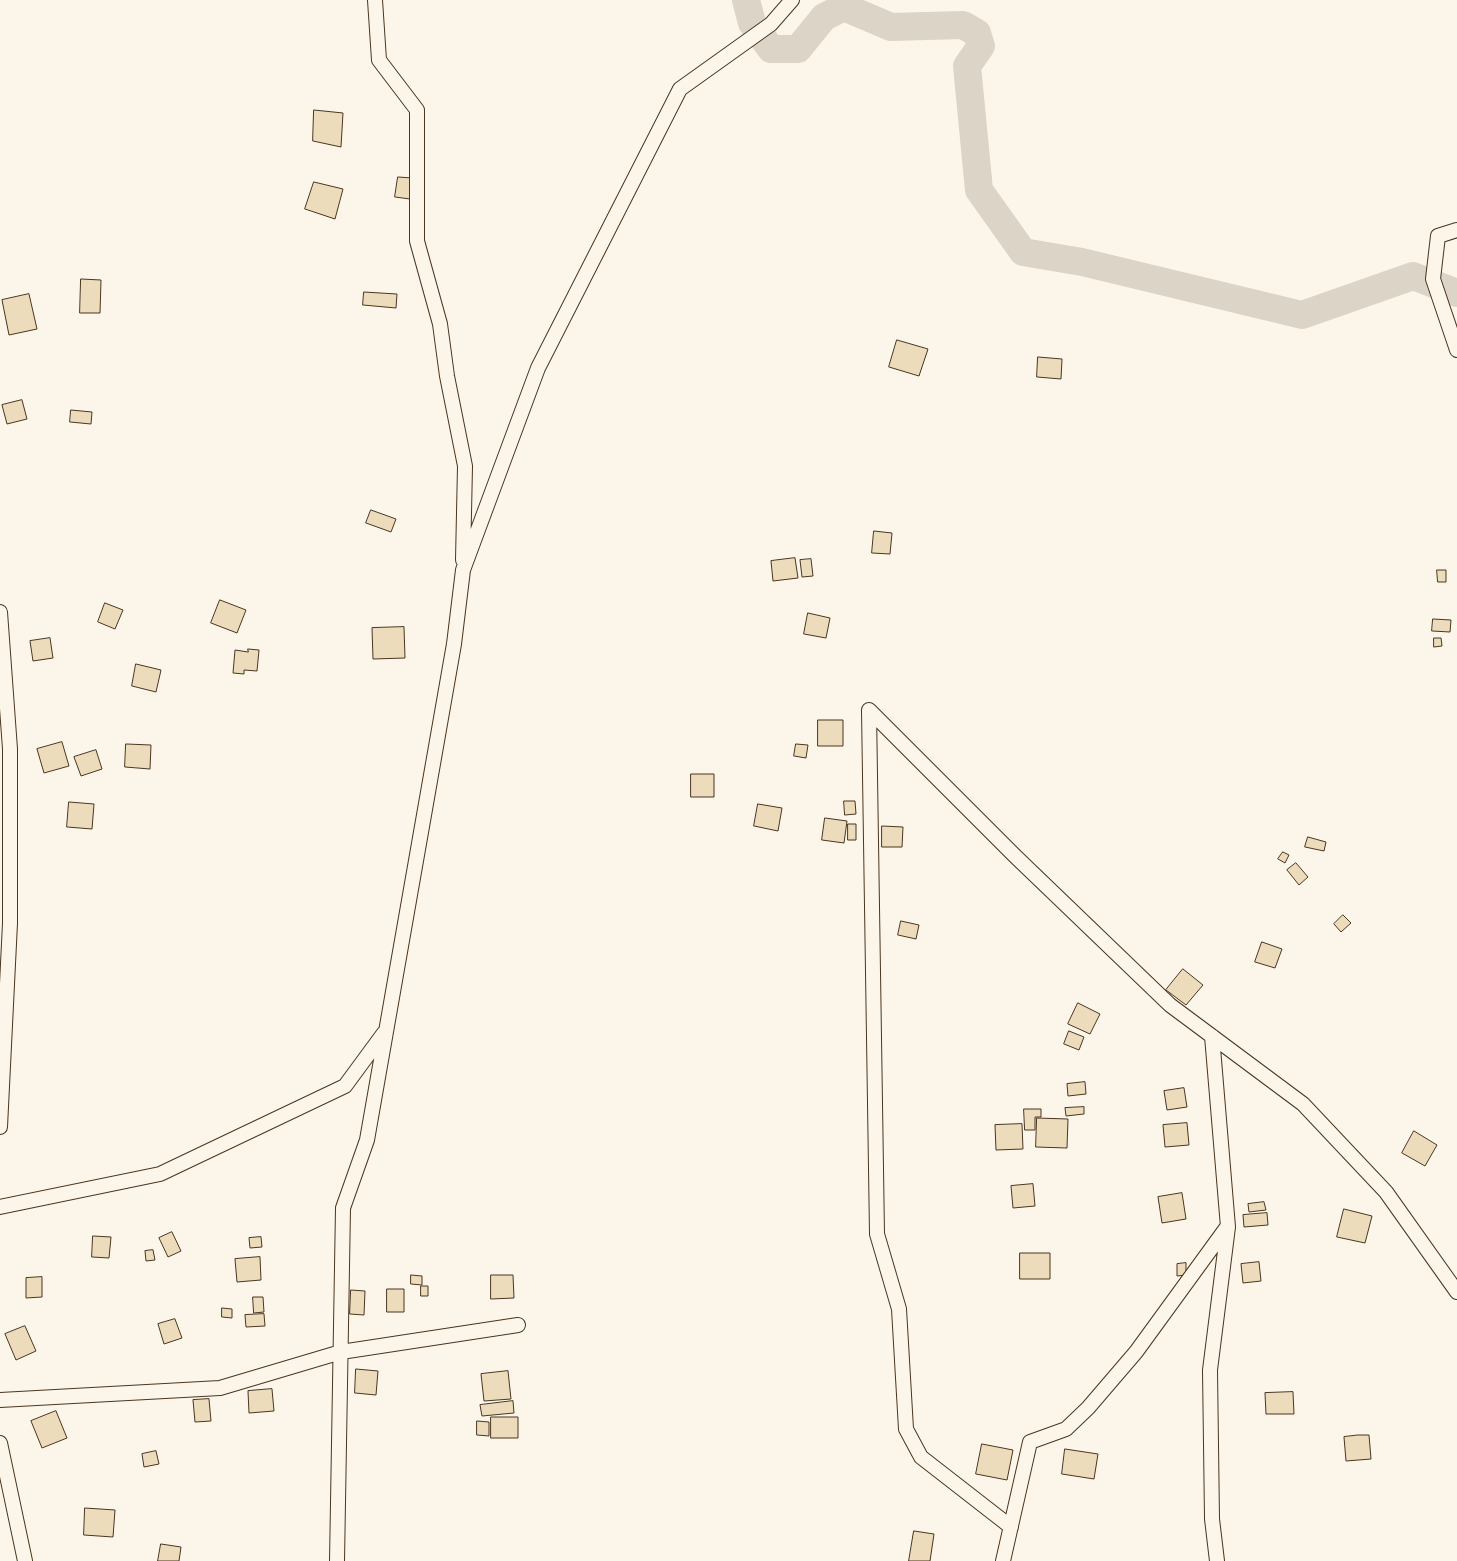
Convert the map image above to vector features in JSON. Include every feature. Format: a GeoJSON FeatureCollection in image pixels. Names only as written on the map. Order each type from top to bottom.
{"type":"FeatureCollection","features":[{"type":"Feature","properties":{"kind":"street"},"geometry":{"type":"LineString","coordinates":[[337,1561],[343,1208],[367,1140],[454,644],[463,570],[464,466],[447,376],[440,324],[417,241],[417,110],[379,60],[375,0]]}},
{"type":"Feature","properties":{"kind":"street"},"geometry":{"type":"LineString","coordinates":[[463,570],[538,368],[680,89],[770,24],[792,0]]}},
{"type":"Feature","properties":{"kind":"street"},"geometry":{"type":"LineString","coordinates":[[1457,230],[1438,236],[1433,279],[1457,350]]}},
{"type":"Feature","properties":{"kind":"street"},"geometry":{"type":"LineString","coordinates":[[0,612],[10,749],[10,923],[0,1127]]}},
{"type":"Feature","properties":{"kind":"street"},"geometry":{"type":"LineString","coordinates":[[1011,1526],[921,1457],[906,1429],[899,1308],[877,1234],[868,710],[1015,856],[1170,1005],[1303,1104],[1386,1192],[1457,1292]]}},
{"type":"Feature","properties":{"kind":"street"},"geometry":{"type":"LineString","coordinates":[[0,1207],[160,1174],[345,1086],[386,1030]]}},
{"type":"Feature","properties":{"kind":"street"},"geometry":{"type":"LineString","coordinates":[[1212,1036],[1228,1227],[1210,1370],[1212,1519],[1217,1561]]}},
{"type":"Feature","properties":{"kind":"street"},"geometry":{"type":"LineString","coordinates":[[1003,1561],[1030,1442],[1066,1429],[1088,1408],[1136,1352],[1228,1227]]}},
{"type":"Feature","properties":{"kind":"street"},"geometry":{"type":"LineString","coordinates":[[0,1400],[220,1388],[341,1352],[518,1325]]}},
{"type":"Feature","properties":{"kind":"street"},"geometry":{"type":"LineString","coordinates":[[0,1443],[25,1561]]}},
{"type":"Feature","properties":{"kind":"building"},"geometry":{"type":"Polygon","coordinates":[[[314,110],[343,113],[341,147],[313,141],[314,110]]]}},
{"type":"Feature","properties":{"kind":"building"},"geometry":{"type":"Polygon","coordinates":[[[398,177],[413,178],[410,199],[395,197],[398,177]]]}},
{"type":"Feature","properties":{"kind":"building"},"geometry":{"type":"Polygon","coordinates":[[[314,182],[343,189],[335,219],[305,209],[314,182]]]}},
{"type":"Feature","properties":{"kind":"building"},"geometry":{"type":"Polygon","coordinates":[[[81,279],[101,280],[100,313],[80,313],[81,279]]]}},
{"type":"Feature","properties":{"kind":"building"},"geometry":{"type":"Polygon","coordinates":[[[364,292],[397,294],[396,308],[363,305],[364,292]]]}},
{"type":"Feature","properties":{"kind":"building"},"geometry":{"type":"Polygon","coordinates":[[[29,294],[37,329],[9,335],[2,300],[29,294]]]}},
{"type":"Feature","properties":{"kind":"building"},"geometry":{"type":"Polygon","coordinates":[[[897,340],[928,349],[919,376],[889,367],[897,340]]]}},
{"type":"Feature","properties":{"kind":"building"},"geometry":{"type":"Polygon","coordinates":[[[1038,357],[1062,359],[1061,379],[1037,377],[1038,357]]]}},
{"type":"Feature","properties":{"kind":"building"},"geometry":{"type":"Polygon","coordinates":[[[22,400],[27,419],[7,424],[2,405],[22,400]]]}},
{"type":"Feature","properties":{"kind":"building"},"geometry":{"type":"Polygon","coordinates":[[[71,410],[92,412],[91,424],[70,422],[71,410]]]}},
{"type":"Feature","properties":{"kind":"building"},"geometry":{"type":"Polygon","coordinates":[[[371,510],[396,519],[391,532],[366,523],[371,510]]]}},
{"type":"Feature","properties":{"kind":"building"},"geometry":{"type":"Polygon","coordinates":[[[874,531],[892,533],[890,554],[872,553],[874,531]]]}},
{"type":"Feature","properties":{"kind":"building"},"geometry":{"type":"Polygon","coordinates":[[[795,558],[798,578],[773,581],[771,561],[795,558]]]}},
{"type":"Feature","properties":{"kind":"building"},"geometry":{"type":"Polygon","coordinates":[[[811,559],[813,576],[802,577],[800,560],[811,559]]]}},
{"type":"Feature","properties":{"kind":"building"},"geometry":{"type":"Polygon","coordinates":[[[1437,570],[1446,570],[1446,582],[1438,582],[1437,570]]]}},
{"type":"Feature","properties":{"kind":"building"},"geometry":{"type":"Polygon","coordinates":[[[220,600],[246,610],[237,633],[211,623],[220,600]]]}},
{"type":"Feature","properties":{"kind":"building"},"geometry":{"type":"Polygon","coordinates":[[[105,603],[123,610],[115,629],[98,622],[105,603]]]}},
{"type":"Feature","properties":{"kind":"building"},"geometry":{"type":"Polygon","coordinates":[[[808,613],[830,618],[826,638],[804,634],[808,613]]]}},
{"type":"Feature","properties":{"kind":"building"},"geometry":{"type":"Polygon","coordinates":[[[1433,619],[1451,620],[1450,632],[1432,631],[1433,619]]]}},
{"type":"Feature","properties":{"kind":"building"},"geometry":{"type":"Polygon","coordinates":[[[404,627],[405,658],[373,659],[372,628],[404,627]]]}},
{"type":"Feature","properties":{"kind":"building"},"geometry":{"type":"Polygon","coordinates":[[[50,638],[53,658],[33,661],[30,641],[50,638]]]}},
{"type":"Feature","properties":{"kind":"building"},"geometry":{"type":"Polygon","coordinates":[[[1434,638],[1441,638],[1442,646],[1434,647],[1434,638]]]}},
{"type":"Feature","properties":{"kind":"building"},"geometry":{"type":"Polygon","coordinates":[[[248,649],[259,650],[257,671],[244,670],[244,674],[233,673],[235,650],[248,652],[248,649]]]}},
{"type":"Feature","properties":{"kind":"building"},"geometry":{"type":"Polygon","coordinates":[[[136,664],[161,670],[156,692],[132,686],[136,664]]]}},
{"type":"Feature","properties":{"kind":"building"},"geometry":{"type":"Polygon","coordinates":[[[818,720],[843,720],[843,746],[818,746],[818,720]]]}},
{"type":"Feature","properties":{"kind":"building"},"geometry":{"type":"Polygon","coordinates":[[[62,742],[69,766],[44,773],[37,749],[62,742]]]}},
{"type":"Feature","properties":{"kind":"building"},"geometry":{"type":"Polygon","coordinates":[[[126,744],[151,745],[150,769],[125,767],[126,744]]]}},
{"type":"Feature","properties":{"kind":"building"},"geometry":{"type":"Polygon","coordinates":[[[796,744],[808,745],[806,758],[794,756],[796,744]]]}},
{"type":"Feature","properties":{"kind":"building"},"geometry":{"type":"Polygon","coordinates":[[[96,750],[102,769],[81,776],[74,757],[96,750]]]}},
{"type":"Feature","properties":{"kind":"building"},"geometry":{"type":"Polygon","coordinates":[[[691,774],[714,774],[714,797],[691,797],[691,774]]]}},
{"type":"Feature","properties":{"kind":"building"},"geometry":{"type":"Polygon","coordinates":[[[844,801],[855,801],[856,814],[845,815],[844,801]]]}},
{"type":"Feature","properties":{"kind":"building"},"geometry":{"type":"Polygon","coordinates":[[[69,802],[94,804],[92,829],[67,827],[69,802]]]}},
{"type":"Feature","properties":{"kind":"building"},"geometry":{"type":"Polygon","coordinates":[[[758,804],[782,808],[778,831],[754,826],[758,804]]]}},
{"type":"Feature","properties":{"kind":"building"},"geometry":{"type":"Polygon","coordinates":[[[825,818],[847,821],[844,843],[822,840],[825,818]]]}},
{"type":"Feature","properties":{"kind":"building"},"geometry":{"type":"Polygon","coordinates":[[[848,824],[856,824],[856,840],[848,840],[848,824]]]}},
{"type":"Feature","properties":{"kind":"building"},"geometry":{"type":"Polygon","coordinates":[[[882,826],[903,827],[902,847],[882,847],[882,826]]]}},
{"type":"Feature","properties":{"kind":"building"},"geometry":{"type":"Polygon","coordinates":[[[1308,837],[1326,842],[1324,851],[1305,847],[1308,837]]]}},
{"type":"Feature","properties":{"kind":"building"},"geometry":{"type":"Polygon","coordinates":[[[1283,852],[1289,855],[1285,863],[1278,859],[1283,852]]]}},
{"type":"Feature","properties":{"kind":"building"},"geometry":{"type":"Polygon","coordinates":[[[1296,863],[1308,877],[1299,885],[1287,870],[1296,863]]]}},
{"type":"Feature","properties":{"kind":"building"},"geometry":{"type":"Polygon","coordinates":[[[1343,915],[1351,923],[1341,932],[1334,924],[1343,915]]]}},
{"type":"Feature","properties":{"kind":"building"},"geometry":{"type":"Polygon","coordinates":[[[901,921],[919,925],[916,939],[898,935],[901,921]]]}},
{"type":"Feature","properties":{"kind":"building"},"geometry":{"type":"Polygon","coordinates":[[[1262,942],[1282,949],[1275,968],[1255,962],[1262,942]]]}},
{"type":"Feature","properties":{"kind":"building"},"geometry":{"type":"Polygon","coordinates":[[[1183,969],[1203,985],[1186,1005],[1166,990],[1183,969]]]}},
{"type":"Feature","properties":{"kind":"building"},"geometry":{"type":"Polygon","coordinates":[[[1078,1003],[1100,1014],[1090,1034],[1068,1024],[1078,1003]]]}},
{"type":"Feature","properties":{"kind":"building"},"geometry":{"type":"Polygon","coordinates":[[[1069,1031],[1084,1037],[1079,1050],[1064,1044],[1069,1031]]]}},
{"type":"Feature","properties":{"kind":"building"},"geometry":{"type":"Polygon","coordinates":[[[1085,1082],[1086,1094],[1068,1096],[1067,1084],[1085,1082]]]}},
{"type":"Feature","properties":{"kind":"building"},"geometry":{"type":"Polygon","coordinates":[[[1184,1088],[1187,1107],[1167,1110],[1164,1091],[1184,1088]]]}},
{"type":"Feature","properties":{"kind":"building"},"geometry":{"type":"Polygon","coordinates":[[[1084,1107],[1084,1114],[1066,1116],[1065,1108],[1084,1107]]]}},
{"type":"Feature","properties":{"kind":"building"},"geometry":{"type":"Polygon","coordinates":[[[1024,1109],[1041,1109],[1041,1117],[1035,1117],[1035,1130],[1025,1130],[1024,1109]]]}},
{"type":"Feature","properties":{"kind":"building"},"geometry":{"type":"Polygon","coordinates":[[[1037,1118],[1068,1119],[1067,1148],[1036,1147],[1037,1118]]]}},
{"type":"Feature","properties":{"kind":"building"},"geometry":{"type":"Polygon","coordinates":[[[1187,1123],[1189,1145],[1165,1147],[1163,1125],[1187,1123]]]}},
{"type":"Feature","properties":{"kind":"building"},"geometry":{"type":"Polygon","coordinates":[[[1022,1124],[1023,1149],[996,1150],[995,1125],[1022,1124]]]}},
{"type":"Feature","properties":{"kind":"building"},"geometry":{"type":"Polygon","coordinates":[[[1414,1131],[1437,1145],[1425,1166],[1402,1153],[1414,1131]]]}},
{"type":"Feature","properties":{"kind":"building"},"geometry":{"type":"Polygon","coordinates":[[[1033,1184],[1035,1206],[1013,1208],[1011,1186],[1033,1184]]]}},
{"type":"Feature","properties":{"kind":"building"},"geometry":{"type":"Polygon","coordinates":[[[1182,1193],[1186,1219],[1162,1223],[1158,1197],[1182,1193]]]}},
{"type":"Feature","properties":{"kind":"building"},"geometry":{"type":"Polygon","coordinates":[[[1264,1202],[1266,1210],[1249,1212],[1248,1204],[1264,1202]]]}},
{"type":"Feature","properties":{"kind":"building"},"geometry":{"type":"Polygon","coordinates":[[[1344,1209],[1372,1216],[1365,1243],[1337,1237],[1344,1209]]]}},
{"type":"Feature","properties":{"kind":"building"},"geometry":{"type":"Polygon","coordinates":[[[1267,1213],[1268,1225],[1244,1227],[1243,1215],[1267,1213]]]}},
{"type":"Feature","properties":{"kind":"building"},"geometry":{"type":"Polygon","coordinates":[[[172,1232],[181,1251],[168,1257],[159,1238],[172,1232]]]}},
{"type":"Feature","properties":{"kind":"building"},"geometry":{"type":"Polygon","coordinates":[[[93,1236],[111,1237],[109,1258],[92,1257],[93,1236]]]}},
{"type":"Feature","properties":{"kind":"building"},"geometry":{"type":"Polygon","coordinates":[[[261,1237],[262,1247],[250,1248],[249,1238],[261,1237]]]}},
{"type":"Feature","properties":{"kind":"building"},"geometry":{"type":"Polygon","coordinates":[[[153,1250],[155,1260],[146,1261],[145,1251],[153,1250]]]}},
{"type":"Feature","properties":{"kind":"building"},"geometry":{"type":"Polygon","coordinates":[[[1020,1253],[1050,1253],[1050,1279],[1020,1279],[1020,1253]]]}},
{"type":"Feature","properties":{"kind":"building"},"geometry":{"type":"Polygon","coordinates":[[[260,1257],[261,1280],[237,1282],[235,1259],[260,1257]]]}},
{"type":"Feature","properties":{"kind":"building"},"geometry":{"type":"Polygon","coordinates":[[[1259,1262],[1261,1281],[1243,1283],[1241,1264],[1259,1262]]]}},
{"type":"Feature","properties":{"kind":"building"},"geometry":{"type":"Polygon","coordinates":[[[1186,1263],[1186,1275],[1177,1276],[1177,1264],[1186,1263]]]}},
{"type":"Feature","properties":{"kind":"building"},"geometry":{"type":"Polygon","coordinates":[[[411,1275],[422,1276],[422,1285],[411,1284],[411,1275]]]}},
{"type":"Feature","properties":{"kind":"building"},"geometry":{"type":"Polygon","coordinates":[[[491,1275],[513,1275],[514,1298],[491,1299],[491,1275]]]}},
{"type":"Feature","properties":{"kind":"building"},"geometry":{"type":"Polygon","coordinates":[[[42,1277],[42,1297],[26,1298],[26,1278],[42,1277]]]}},
{"type":"Feature","properties":{"kind":"building"},"geometry":{"type":"Polygon","coordinates":[[[421,1286],[428,1286],[428,1296],[421,1296],[421,1286]]]}},
{"type":"Feature","properties":{"kind":"building"},"geometry":{"type":"Polygon","coordinates":[[[387,1289],[404,1289],[404,1312],[387,1312],[387,1289]]]}},
{"type":"Feature","properties":{"kind":"building"},"geometry":{"type":"Polygon","coordinates":[[[351,1290],[365,1291],[364,1315],[350,1314],[351,1290]]]}},
{"type":"Feature","properties":{"kind":"building"},"geometry":{"type":"Polygon","coordinates":[[[253,1297],[263,1297],[264,1312],[254,1313],[253,1297]]]}},
{"type":"Feature","properties":{"kind":"building"},"geometry":{"type":"Polygon","coordinates":[[[222,1308],[232,1309],[232,1318],[222,1317],[222,1308]]]}},
{"type":"Feature","properties":{"kind":"building"},"geometry":{"type":"Polygon","coordinates":[[[264,1314],[265,1326],[246,1327],[245,1315],[264,1314]]]}},
{"type":"Feature","properties":{"kind":"building"},"geometry":{"type":"Polygon","coordinates":[[[175,1319],[182,1338],[164,1344],[158,1324],[175,1319]]]}},
{"type":"Feature","properties":{"kind":"building"},"geometry":{"type":"Polygon","coordinates":[[[25,1326],[36,1351],[16,1360],[5,1334],[25,1326]]]}},
{"type":"Feature","properties":{"kind":"building"},"geometry":{"type":"Polygon","coordinates":[[[356,1369],[378,1371],[376,1395],[355,1393],[356,1369]]]}},
{"type":"Feature","properties":{"kind":"building"},"geometry":{"type":"Polygon","coordinates":[[[508,1371],[511,1399],[484,1401],[481,1374],[508,1371]]]}},
{"type":"Feature","properties":{"kind":"building"},"geometry":{"type":"Polygon","coordinates":[[[272,1389],[274,1411],[249,1413],[248,1391],[272,1389]]]}},
{"type":"Feature","properties":{"kind":"building"},"geometry":{"type":"Polygon","coordinates":[[[1293,1392],[1294,1414],[1266,1414],[1265,1393],[1293,1392]]]}},
{"type":"Feature","properties":{"kind":"building"},"geometry":{"type":"Polygon","coordinates":[[[209,1399],[211,1421],[195,1422],[193,1400],[209,1399]]]}},
{"type":"Feature","properties":{"kind":"building"},"geometry":{"type":"Polygon","coordinates":[[[513,1401],[514,1413],[482,1416],[480,1405],[513,1401]]]}},
{"type":"Feature","properties":{"kind":"building"},"geometry":{"type":"Polygon","coordinates":[[[56,1411],[67,1438],[42,1448],[31,1421],[56,1411]]]}},
{"type":"Feature","properties":{"kind":"building"},"geometry":{"type":"Polygon","coordinates":[[[491,1417],[518,1417],[518,1438],[491,1438],[491,1417]]]}},
{"type":"Feature","properties":{"kind":"building"},"geometry":{"type":"Polygon","coordinates":[[[477,1421],[489,1422],[489,1436],[477,1435],[477,1421]]]}},
{"type":"Feature","properties":{"kind":"building"},"geometry":{"type":"Polygon","coordinates":[[[1369,1435],[1371,1459],[1346,1461],[1344,1437],[1369,1435]]]}},
{"type":"Feature","properties":{"kind":"building"},"geometry":{"type":"Polygon","coordinates":[[[982,1444],[1013,1450],[1007,1480],[976,1474],[982,1444]]]}},
{"type":"Feature","properties":{"kind":"building"},"geometry":{"type":"Polygon","coordinates":[[[1065,1449],[1098,1454],[1094,1479],[1062,1474],[1065,1449]]]}},
{"type":"Feature","properties":{"kind":"building"},"geometry":{"type":"Polygon","coordinates":[[[156,1451],[159,1464],[144,1467],[142,1454],[156,1451]]]}},
{"type":"Feature","properties":{"kind":"building"},"geometry":{"type":"Polygon","coordinates":[[[85,1508],[115,1510],[113,1537],[84,1535],[85,1508]]]}},
{"type":"Feature","properties":{"kind":"building"},"geometry":{"type":"Polygon","coordinates":[[[914,1531],[934,1534],[930,1561],[909,1561],[914,1531]]]}},
{"type":"Feature","properties":{"kind":"building"},"geometry":{"type":"Polygon","coordinates":[[[161,1544],[181,1547],[179,1561],[158,1561],[161,1544]]]}},
{"type":"Feature","properties":{"kind":"waterway"},"geometry":{"type":"LineString","coordinates":[[746,0],[752,23],[771,49],[798,49],[824,17],[844,7],[891,27],[963,25],[977,33],[981,46],[967,66],[979,190],[1023,252],[1082,262],[1302,315],[1413,276],[1457,293]]}}]}
